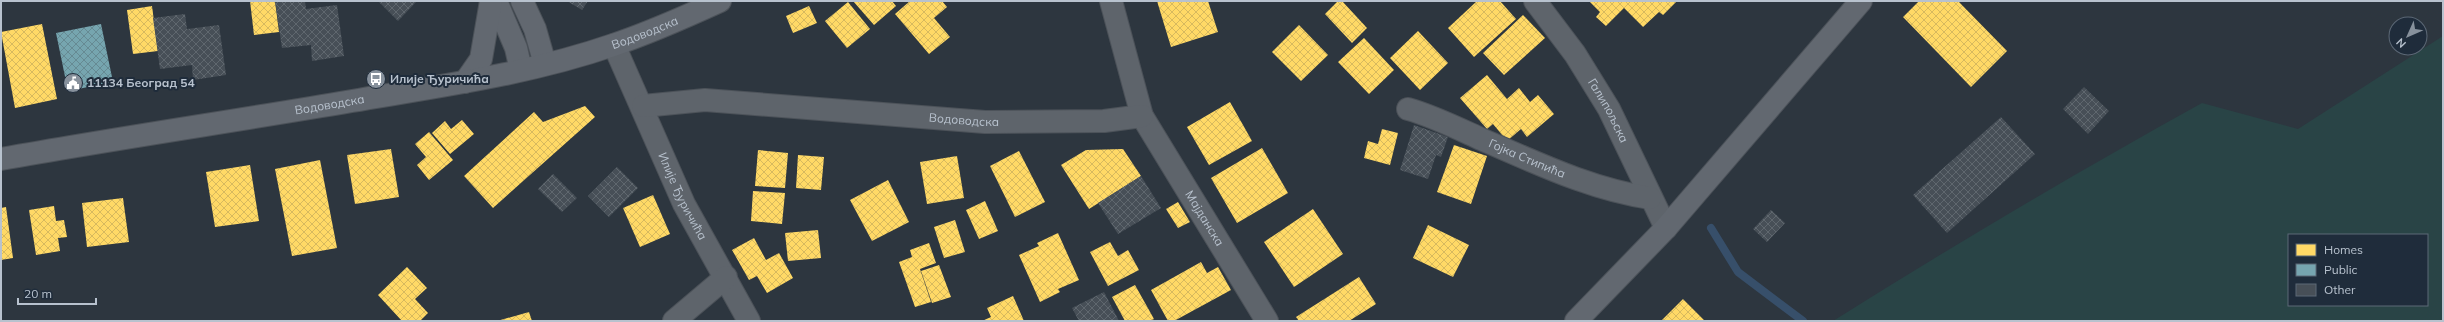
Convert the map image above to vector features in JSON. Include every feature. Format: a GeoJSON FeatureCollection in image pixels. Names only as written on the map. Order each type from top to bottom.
{"type":"FeatureCollection","features":[{"type":"Feature","properties":{"kind":"street"},"geometry":{"type":"LineString","coordinates":[[465,82],[481,59],[492,1]]}},
{"type":"Feature","properties":{"kind":"street"},"geometry":{"type":"LineString","coordinates":[[496,1],[516,48],[521,70]]}},
{"type":"Feature","properties":{"kind":"street"},"geometry":{"type":"LineString","coordinates":[[522,1],[535,29],[544,64]]}},
{"type":"Feature","properties":{"kind":"street","name":"Водоводска"},"geometry":{"type":"LineString","coordinates":[[2,156],[225,123],[465,82],[521,70],[614,45],[720,1]]}},
{"type":"Feature","properties":{"kind":"street"},"geometry":{"type":"LineString","coordinates":[[1111,1],[1142,116]]}},
{"type":"Feature","properties":{"kind":"street","name":"Галипољска"},"geometry":{"type":"LineString","coordinates":[[1535,1],[1575,54],[1609,109],[1650,198],[1666,228]]}},
{"type":"Feature","properties":{"kind":"street"},"geometry":{"type":"LineString","coordinates":[[1576,321],[1666,228],[1861,1]]}},
{"type":"Feature","properties":{"kind":"street","name":"Илије Ђуричића"},"geometry":{"type":"LineString","coordinates":[[614,45],[684,204],[726,277],[749,321]]}},
{"type":"Feature","properties":{"kind":"street","name":"Водоводска"},"geometry":{"type":"LineString","coordinates":[[642,106],[705,100],[985,122],[1104,121],[1142,116]]}},
{"type":"Feature","properties":{"kind":"street","name":"Гојка Стипића"},"geometry":{"type":"LineString","coordinates":[[1408,109],[1441,120],[1577,180],[1622,194],[1650,198]]}},
{"type":"Feature","properties":{"kind":"street","name":"Мајданска"},"geometry":{"type":"LineString","coordinates":[[1142,116],[1267,321]]}},
{"type":"Feature","properties":{"kind":"street"},"geometry":{"type":"LineString","coordinates":[[674,321],[726,277]]}},
{"type":"Feature","properties":{"kind":"green space"},"geometry":{"type":"Polygon","coordinates":[[[2443,36],[2443,321],[1833,321],[2016,209],[2202,103],[2298,129],[2412,56],[2428,56],[2428,46],[2443,36]]]}},
{"type":"Feature","properties":{"kind":"building: Homes"},"geometry":{"type":"Polygon","coordinates":[[[250,1],[275,1],[279,32],[254,35],[250,1]]]}},
{"type":"Feature","properties":{"kind":"building: Homes"},"geometry":{"type":"Polygon","coordinates":[[[853,1],[892,1],[896,6],[874,25],[853,1]]]}},
{"type":"Feature","properties":{"kind":"building: Homes"},"geometry":{"type":"Polygon","coordinates":[[[910,1],[942,1],[947,7],[934,18],[950,37],[929,54],[895,14],[910,1]]]}},
{"type":"Feature","properties":{"kind":"building: Homes"},"geometry":{"type":"Polygon","coordinates":[[[1157,1],[1208,1],[1218,32],[1171,47],[1157,1]]]}},
{"type":"Feature","properties":{"kind":"building: Homes"},"geometry":{"type":"Polygon","coordinates":[[[1338,1],[1342,1],[1367,28],[1352,43],[1325,14],[1338,1]]]}},
{"type":"Feature","properties":{"kind":"building: Homes"},"geometry":{"type":"Polygon","coordinates":[[[1477,1],[1500,1],[1516,19],[1474,57],[1448,28],[1477,1]]]}},
{"type":"Feature","properties":{"kind":"building: Homes"},"geometry":{"type":"Polygon","coordinates":[[[1589,1],[1677,1],[1663,15],[1659,12],[1643,27],[1624,8],[1606,26],[1596,17],[1600,12],[1589,1]]]}},
{"type":"Feature","properties":{"kind":"building: Homes"},"geometry":{"type":"Polygon","coordinates":[[[1919,1],[1958,1],[2007,51],[1971,87],[1903,17],[1919,1]]]}},
{"type":"Feature","properties":{"kind":"building: Homes"},"geometry":{"type":"Polygon","coordinates":[[[848,2],[870,29],[847,48],[825,21],[848,2]]]}},
{"type":"Feature","properties":{"kind":"building: Homes"},"geometry":{"type":"Polygon","coordinates":[[[152,6],[158,51],[133,54],[127,10],[152,6]]]}},
{"type":"Feature","properties":{"kind":"building: Homes"},"geometry":{"type":"Polygon","coordinates":[[[809,6],[817,23],[793,33],[786,16],[809,6]]]}},
{"type":"Feature","properties":{"kind":"building: Homes"},"geometry":{"type":"Polygon","coordinates":[[[1523,15],[1545,38],[1504,75],[1483,53],[1523,15]]]}},
{"type":"Feature","properties":{"kind":"building: Homes"},"geometry":{"type":"Polygon","coordinates":[[[42,24],[57,99],[15,108],[1,32],[42,24]]]}},
{"type":"Feature","properties":{"kind":"building: Homes"},"geometry":{"type":"Polygon","coordinates":[[[1299,25],[1328,55],[1301,81],[1272,52],[1299,25]]]}},
{"type":"Feature","properties":{"kind":"building: Homes"},"geometry":{"type":"Polygon","coordinates":[[[1418,31],[1448,63],[1420,90],[1390,58],[1418,31]]]}},
{"type":"Feature","properties":{"kind":"building: Homes"},"geometry":{"type":"Polygon","coordinates":[[[1364,38],[1394,70],[1369,94],[1338,62],[1364,38]]]}},
{"type":"Feature","properties":{"kind":"building: Homes"},"geometry":{"type":"Polygon","coordinates":[[[1487,75],[1507,99],[1519,88],[1530,102],[1538,95],[1554,114],[1527,137],[1521,129],[1507,141],[1493,124],[1487,129],[1460,98],[1487,75]]]}},
{"type":"Feature","properties":{"kind":"building: Homes"},"geometry":{"type":"Polygon","coordinates":[[[1230,102],[1252,141],[1209,165],[1187,127],[1230,102]]]}},
{"type":"Feature","properties":{"kind":"building: Homes"},"geometry":{"type":"Polygon","coordinates":[[[585,106],[595,117],[493,208],[464,176],[534,112],[543,122],[585,106]]]}},
{"type":"Feature","properties":{"kind":"building: Homes"},"geometry":{"type":"Polygon","coordinates":[[[462,120],[474,134],[450,154],[432,133],[445,121],[451,129],[462,120]]]}},
{"type":"Feature","properties":{"kind":"building: Homes"},"geometry":{"type":"Polygon","coordinates":[[[1382,129],[1398,133],[1390,165],[1364,158],[1368,141],[1378,144],[1382,129]]]}},
{"type":"Feature","properties":{"kind":"building: Homes"},"geometry":{"type":"Polygon","coordinates":[[[429,132],[453,160],[429,180],[417,165],[426,157],[415,144],[429,132]]]}},
{"type":"Feature","properties":{"kind":"building: Homes"},"geometry":{"type":"Polygon","coordinates":[[[1454,145],[1487,156],[1471,204],[1437,192],[1454,145]]]}},
{"type":"Feature","properties":{"kind":"building: Homes"},"geometry":{"type":"Polygon","coordinates":[[[1262,148],[1288,193],[1237,223],[1211,178],[1262,148]]]}},
{"type":"Feature","properties":{"kind":"building: Homes"},"geometry":{"type":"Polygon","coordinates":[[[391,149],[399,197],[355,204],[347,155],[391,149]]]}},
{"type":"Feature","properties":{"kind":"building: Homes"},"geometry":{"type":"Polygon","coordinates":[[[1123,149],[1141,176],[1089,209],[1061,165],[1086,150],[1123,149]]]}},
{"type":"Feature","properties":{"kind":"building: Homes"},"geometry":{"type":"Polygon","coordinates":[[[758,150],[788,153],[785,188],[755,186],[758,150]]]}},
{"type":"Feature","properties":{"kind":"building: Homes"},"geometry":{"type":"Polygon","coordinates":[[[1019,151],[1045,202],[1015,217],[990,166],[1019,151]]]}},
{"type":"Feature","properties":{"kind":"building: Homes"},"geometry":{"type":"Polygon","coordinates":[[[798,155],[824,157],[821,190],[796,188],[798,155]]]}},
{"type":"Feature","properties":{"kind":"building: Homes"},"geometry":{"type":"Polygon","coordinates":[[[957,156],[964,198],[927,204],[920,162],[957,156]]]}},
{"type":"Feature","properties":{"kind":"building: Homes"},"geometry":{"type":"Polygon","coordinates":[[[320,160],[337,248],[292,256],[275,169],[320,160]]]}},
{"type":"Feature","properties":{"kind":"building: Homes"},"geometry":{"type":"Polygon","coordinates":[[[250,165],[259,221],[215,227],[206,172],[250,165]]]}},
{"type":"Feature","properties":{"kind":"building: Homes"},"geometry":{"type":"Polygon","coordinates":[[[888,180],[909,222],[872,241],[850,200],[888,180]]]}},
{"type":"Feature","properties":{"kind":"building: Homes"},"geometry":{"type":"Polygon","coordinates":[[[753,191],[785,193],[782,224],[751,221],[753,191]]]}},
{"type":"Feature","properties":{"kind":"building: Homes"},"geometry":{"type":"Polygon","coordinates":[[[653,195],[670,234],[640,247],[623,208],[653,195]]]}},
{"type":"Feature","properties":{"kind":"building: Homes"},"geometry":{"type":"Polygon","coordinates":[[[123,198],[129,242],[87,247],[82,203],[123,198]]]}},
{"type":"Feature","properties":{"kind":"building: Homes"},"geometry":{"type":"Polygon","coordinates":[[[985,201],[998,231],[979,239],[966,210],[985,201]]]}},
{"type":"Feature","properties":{"kind":"building: Homes"},"geometry":{"type":"Polygon","coordinates":[[[1178,202],[1190,222],[1178,228],[1166,209],[1178,202]]]}},
{"type":"Feature","properties":{"kind":"building: Homes"},"geometry":{"type":"Polygon","coordinates":[[[54,206],[56,221],[64,220],[67,237],[58,238],[60,251],[36,255],[29,210],[54,206]]]}},
{"type":"Feature","properties":{"kind":"building: Homes"},"geometry":{"type":"Polygon","coordinates":[[[6,207],[13,258],[1,260],[1,208],[6,207]]]}},
{"type":"Feature","properties":{"kind":"building: Homes"},"geometry":{"type":"Polygon","coordinates":[[[1313,209],[1343,254],[1294,287],[1264,242],[1313,209]]]}},
{"type":"Feature","properties":{"kind":"building: Homes"},"geometry":{"type":"Polygon","coordinates":[[[955,220],[965,252],[944,258],[934,227],[955,220]]]}},
{"type":"Feature","properties":{"kind":"building: Homes"},"geometry":{"type":"Polygon","coordinates":[[[1428,225],[1469,245],[1453,277],[1413,258],[1428,225]]]}},
{"type":"Feature","properties":{"kind":"building: Homes"},"geometry":{"type":"Polygon","coordinates":[[[818,230],[821,258],[788,261],[785,233],[818,230]]]}},
{"type":"Feature","properties":{"kind":"building: Homes"},"geometry":{"type":"Polygon","coordinates":[[[1058,233],[1079,280],[1058,289],[1060,292],[1040,302],[1019,255],[1039,246],[1037,243],[1058,233]]]}},
{"type":"Feature","properties":{"kind":"building: Homes"},"geometry":{"type":"Polygon","coordinates":[[[754,238],[766,260],[779,253],[793,278],[767,293],[757,276],[749,280],[732,250],[754,238]]]}},
{"type":"Feature","properties":{"kind":"building: Homes"},"geometry":{"type":"Polygon","coordinates":[[[1110,242],[1118,256],[1128,250],[1139,270],[1108,286],[1090,252],[1110,242]]]}},
{"type":"Feature","properties":{"kind":"building: Homes"},"geometry":{"type":"Polygon","coordinates":[[[929,243],[936,263],[920,269],[931,302],[915,307],[899,262],[912,257],[910,250],[929,243]]]}},
{"type":"Feature","properties":{"kind":"building: Homes"},"geometry":{"type":"Polygon","coordinates":[[[1201,262],[1207,273],[1218,267],[1231,290],[1174,321],[1168,321],[1151,290],[1201,262]]]}},
{"type":"Feature","properties":{"kind":"building: Homes"},"geometry":{"type":"Polygon","coordinates":[[[939,265],[951,297],[932,303],[921,271],[939,265]]]}},
{"type":"Feature","properties":{"kind":"building: Homes"},"geometry":{"type":"Polygon","coordinates":[[[407,267],[427,288],[415,299],[428,313],[420,321],[402,321],[378,295],[407,267]]]}},
{"type":"Feature","properties":{"kind":"building: Homes"},"geometry":{"type":"Polygon","coordinates":[[[1359,277],[1376,304],[1349,321],[1299,321],[1296,317],[1359,277]]]}},
{"type":"Feature","properties":{"kind":"building: Homes"},"geometry":{"type":"Polygon","coordinates":[[[1135,285],[1154,319],[1150,321],[1125,321],[1112,297],[1135,285]]]}},
{"type":"Feature","properties":{"kind":"building: Homes"},"geometry":{"type":"Polygon","coordinates":[[[1013,296],[1024,321],[982,321],[991,317],[987,308],[1013,296]]]}},
{"type":"Feature","properties":{"kind":"building: Homes"},"geometry":{"type":"Polygon","coordinates":[[[1683,299],[1705,321],[1661,321],[1683,299]]]}},
{"type":"Feature","properties":{"kind":"building: Homes"},"geometry":{"type":"Polygon","coordinates":[[[529,312],[532,321],[497,321],[529,312]]]}},
{"type":"Feature","properties":{"kind":"building: Public"},"geometry":{"type":"Polygon","coordinates":[[[101,24],[113,82],[68,91],[56,33],[101,24]]]}},
{"type":"Feature","properties":{"kind":"building: Other"},"geometry":{"type":"Polygon","coordinates":[[[275,1],[305,1],[306,9],[337,5],[344,56],[312,61],[311,45],[282,48],[275,1]]]}},
{"type":"Feature","properties":{"kind":"building: Other"},"geometry":{"type":"Polygon","coordinates":[[[378,1],[417,1],[398,21],[378,1]]]}},
{"type":"Feature","properties":{"kind":"building: Other"},"geometry":{"type":"Polygon","coordinates":[[[567,1],[588,1],[582,10],[567,1]]]}},
{"type":"Feature","properties":{"kind":"building: Other"},"geometry":{"type":"Polygon","coordinates":[[[185,14],[187,29],[219,25],[226,75],[193,80],[192,65],[160,69],[153,18],[185,14]]]}},
{"type":"Feature","properties":{"kind":"building: Other"},"geometry":{"type":"Polygon","coordinates":[[[2084,87],[2109,111],[2088,134],[2063,109],[2084,87]]]}},
{"type":"Feature","properties":{"kind":"building: Other"},"geometry":{"type":"Polygon","coordinates":[[[2001,117],[2035,154],[1947,233],[1913,195],[2001,117]]]}},
{"type":"Feature","properties":{"kind":"building: Other"},"geometry":{"type":"Polygon","coordinates":[[[1414,125],[1448,137],[1441,157],[1436,155],[1428,179],[1400,170],[1414,125]]]}},
{"type":"Feature","properties":{"kind":"building: Other"},"geometry":{"type":"Polygon","coordinates":[[[617,167],[638,188],[609,217],[588,196],[617,167]]]}},
{"type":"Feature","properties":{"kind":"building: Other"},"geometry":{"type":"Polygon","coordinates":[[[553,174],[577,198],[562,212],[538,189],[553,174]]]}},
{"type":"Feature","properties":{"kind":"building: Other"},"geometry":{"type":"Polygon","coordinates":[[[1141,176],[1161,208],[1118,234],[1098,203],[1141,176]]]}},
{"type":"Feature","properties":{"kind":"building: Other"},"geometry":{"type":"Polygon","coordinates":[[[1771,210],[1785,223],[1767,242],[1753,229],[1771,210]]]}},
{"type":"Feature","properties":{"kind":"building: Other"},"geometry":{"type":"Polygon","coordinates":[[[1104,292],[1119,321],[1079,321],[1072,308],[1104,292]]]}},
{"type":"Feature","properties":{"kind":"waterway"},"geometry":{"type":"LineString","coordinates":[[1711,228],[1738,272],[1803,321]]}},
{"type":"Feature","properties":{"kind":"place","name":"Илије Ђуричића"},"geometry":{"type":"Point","coordinates":[376,79]}},
{"type":"Feature","properties":{"kind":"place","name":"11134 Београд 54"},"geometry":{"type":"Point","coordinates":[73,83]}}]}
